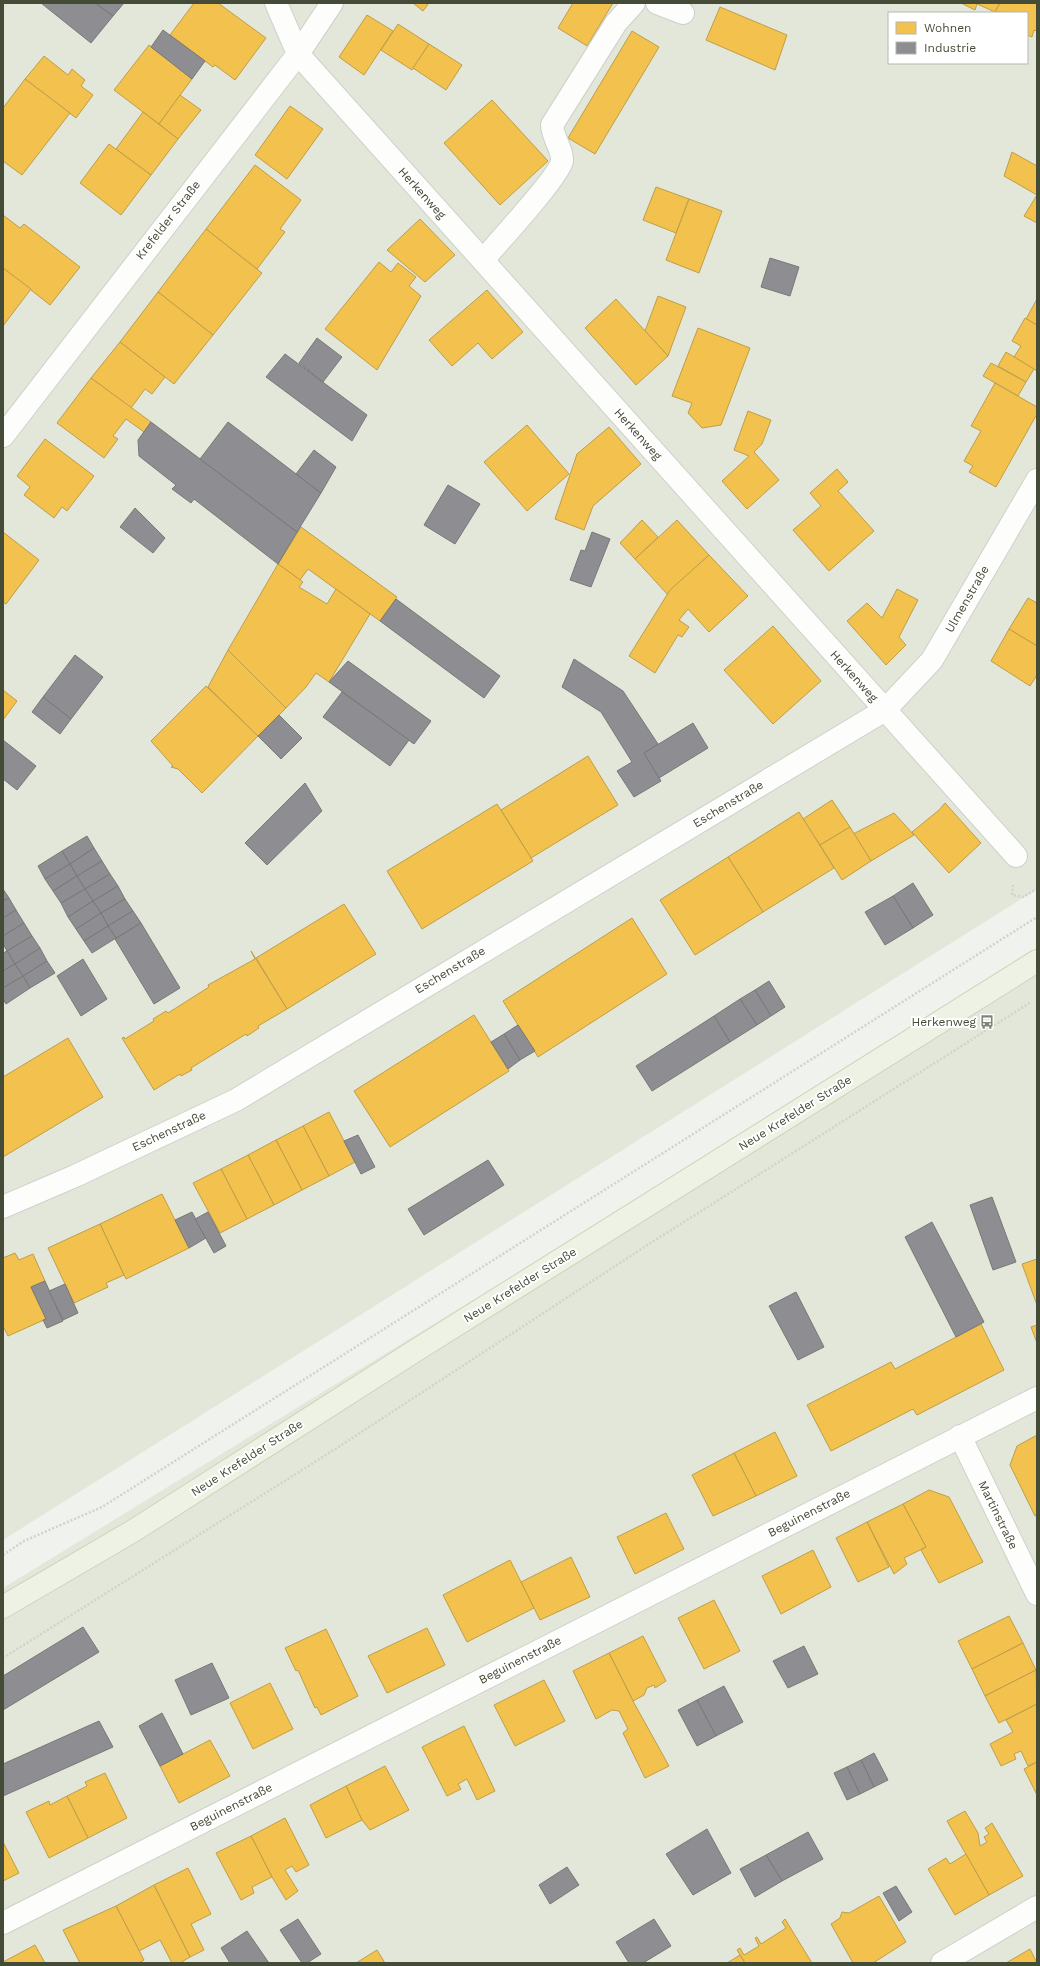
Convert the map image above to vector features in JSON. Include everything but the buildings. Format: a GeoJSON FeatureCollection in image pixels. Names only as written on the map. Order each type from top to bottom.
{"type":"FeatureCollection","features":[{"type":"Feature","properties":{"kind":"main road","name":"Neue Krefelder Straße"},"geometry":{"type":"LineString","coordinates":[[3,1607],[133,1531],[425,1344],[1037,961]]}},
{"type":"Feature","properties":{"kind":"main road"},"geometry":{"type":"LineString","coordinates":[[3,1596],[25,1594]]}},
{"type":"Feature","properties":{"kind":"street","name":"Herkenweg"},"geometry":{"type":"LineString","coordinates":[[276,3],[298,54],[1016,856]]}},
{"type":"Feature","properties":{"kind":"street","name":"Krefelder Straße"},"geometry":{"type":"LineString","coordinates":[[3,436],[298,54],[332,3]]}},
{"type":"Feature","properties":{"kind":"street"},"geometry":{"type":"LineString","coordinates":[[483,260],[537,197],[562,162],[561,151],[552,135],[552,125],[616,23],[634,3]]}},
{"type":"Feature","properties":{"kind":"street"},"geometry":{"type":"LineString","coordinates":[[657,3],[683,13]]}},
{"type":"Feature","properties":{"kind":"street","name":"Ulmenstraße"},"geometry":{"type":"LineString","coordinates":[[885,710],[932,660],[1037,480]]}},
{"type":"Feature","properties":{"kind":"street","name":"Eschenstraße"},"geometry":{"type":"LineString","coordinates":[[3,1207],[75,1176],[236,1100],[885,710]]}},
{"type":"Feature","properties":{"kind":"street","name":"Beguinenstraße"},"geometry":{"type":"LineString","coordinates":[[3,1923],[1037,1398]]}},
{"type":"Feature","properties":{"kind":"street","name":"Martinstraße"},"geometry":{"type":"LineString","coordinates":[[960,1436],[1037,1594]]}},
{"type":"Feature","properties":{"kind":"street"},"geometry":{"type":"LineString","coordinates":[[942,1963],[1037,1907]]}},
{"type":"Feature","properties":{"kind":"path"},"geometry":{"type":"LineString","coordinates":[[3,1554],[24,1541],[102,1507],[271,1402],[1037,917]]}},
{"type":"Feature","properties":{"kind":"path"},"geometry":{"type":"LineString","coordinates":[[3,1658],[337,1448],[646,1246],[1037,998]]}},
{"type":"Feature","properties":{"kind":"shaded area"},"geometry":{"type":"Polygon","coordinates":[[[3,3],[1037,3],[1037,889],[3,1540],[3,3]]]}},
{"type":"Feature","properties":{"kind":"shaded area"},"geometry":{"type":"Polygon","coordinates":[[[1037,954],[1037,1963],[3,1963],[3,1588],[1037,954]]]}},
{"type":"Feature","properties":{"kind":"place","name":"Herkenweg"},"geometry":{"type":"Point","coordinates":[987,1022]}}]}
